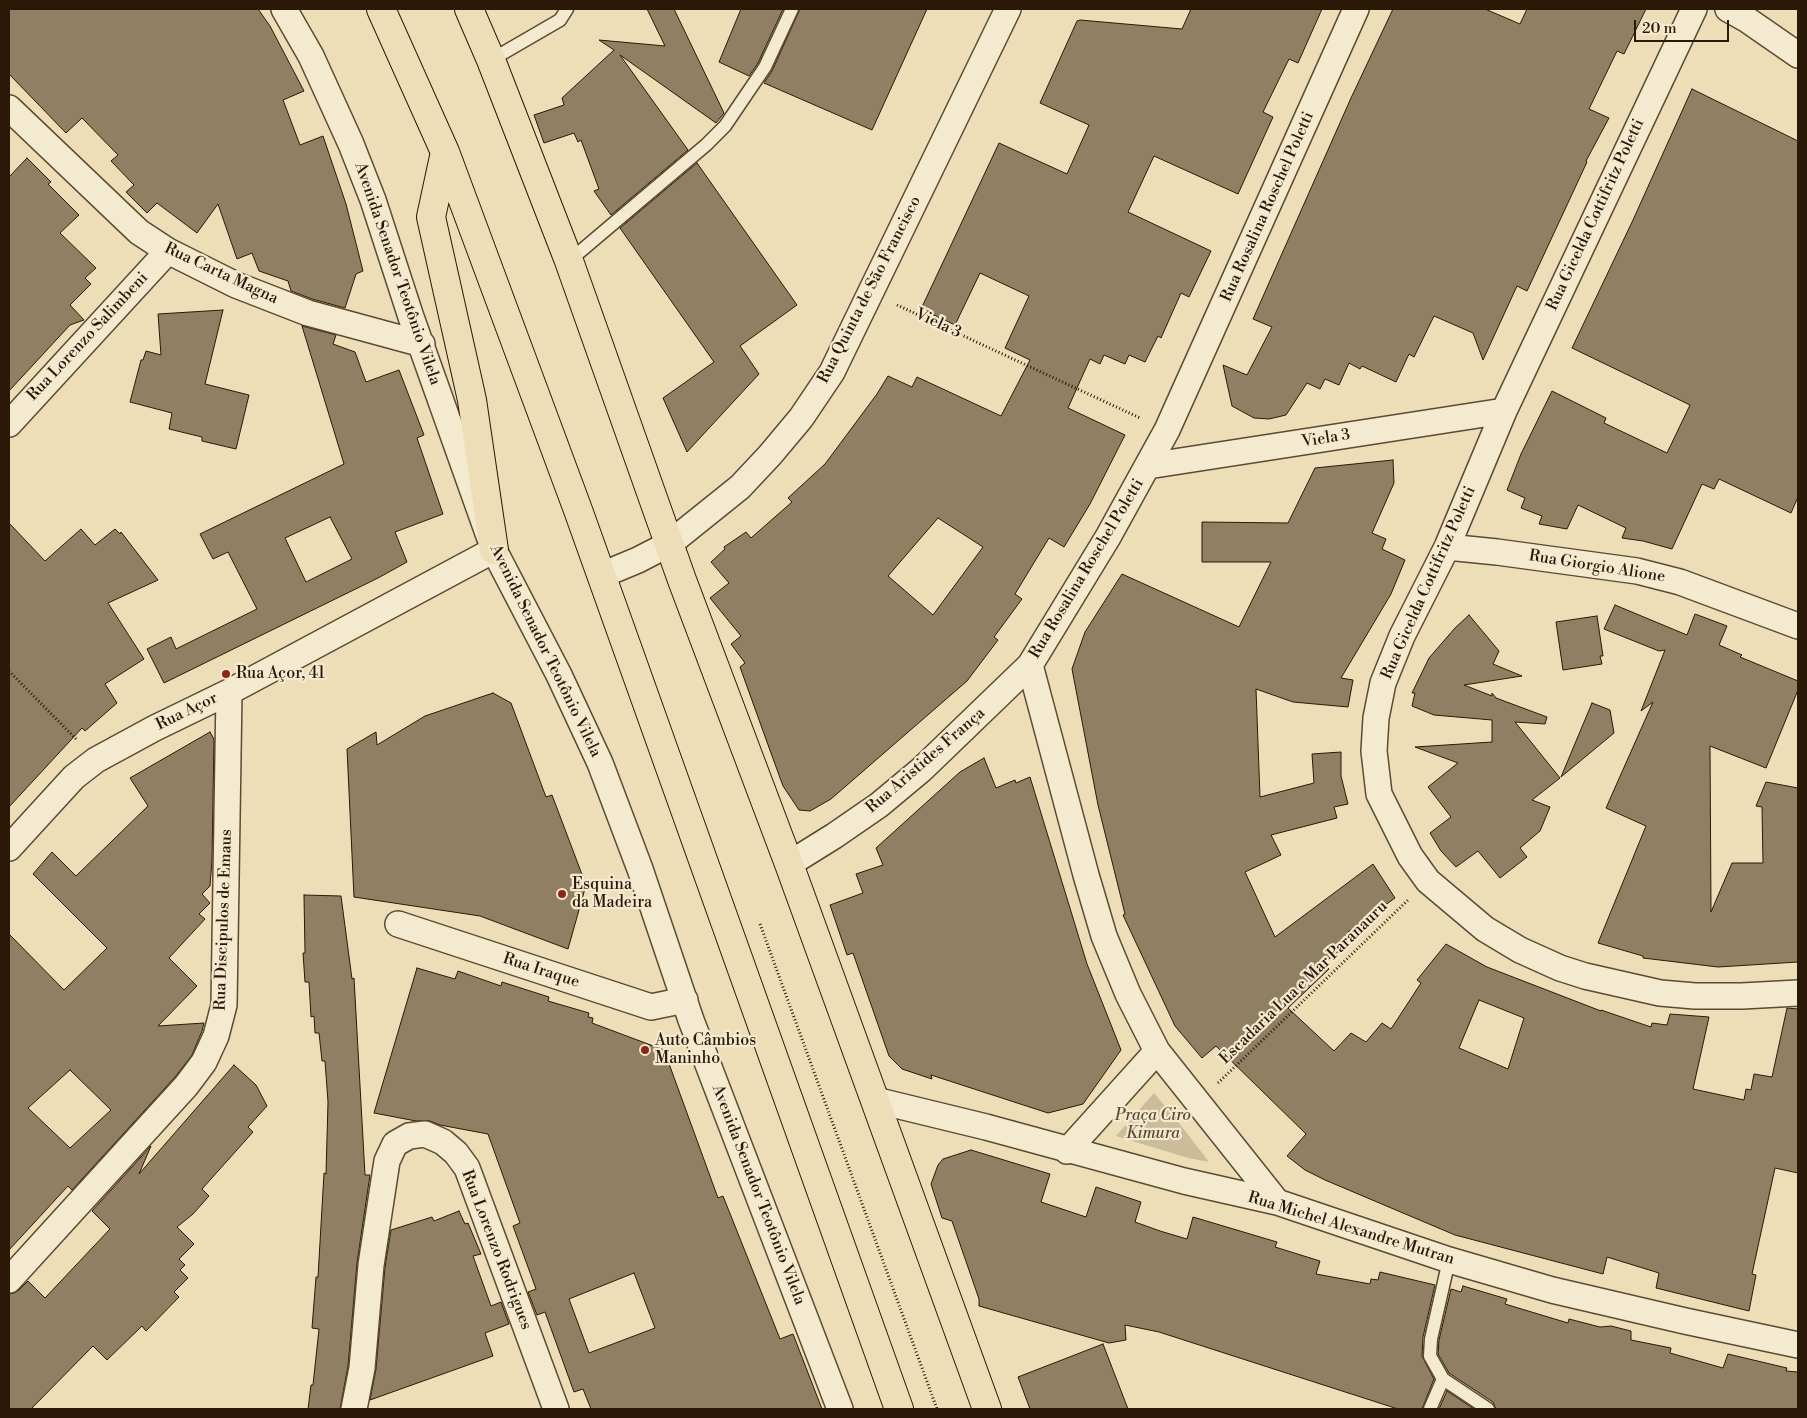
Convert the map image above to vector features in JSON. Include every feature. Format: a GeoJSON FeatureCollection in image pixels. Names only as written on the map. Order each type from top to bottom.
{"type":"FeatureCollection","features":[{"type":"Feature","properties":{"kind":"main road"},"geometry":{"type":"LineString","coordinates":[[380,9],[445,152],[602,575],[899,1409]]}},
{"type":"Feature","properties":{"kind":"main road"},"geometry":{"type":"LineString","coordinates":[[469,9],[491,60],[570,262],[669,544],[789,864],[987,1409]]}},
{"type":"Feature","properties":{"kind":"main road"},"geometry":{"type":"LineString","coordinates":[[445,152],[431,217],[472,400],[494,550]]}},
{"type":"Feature","properties":{"kind":"street","name":"Avenida Senador Teotônio Vilela"},"geometry":{"type":"LineString","coordinates":[[284,9],[311,56],[351,144],[373,200],[494,550],[559,675],[600,763],[640,869],[685,1000],[840,1409]]}},
{"type":"Feature","properties":{"kind":"street","name":"Rua Quinta de São Francisco"},"geometry":{"type":"LineString","coordinates":[[602,575],[638,560],[669,544],[740,487],[801,418],[832,372],[1008,9]]}},
{"type":"Feature","properties":{"kind":"street","name":"Rua Rosalina Roschel Poletti"},"geometry":{"type":"LineString","coordinates":[[1277,1202],[1156,1051],[1128,994],[1104,936],[1086,876],[1030,664],[1108,537],[1167,430],[1356,9]]}},
{"type":"Feature","properties":{"kind":"street","name":"Rua Gicelda Cottifritz Poletti"},"geometry":{"type":"LineString","coordinates":[[1694,9],[1504,411],[1447,547],[1402,636],[1383,683],[1374,751],[1379,794],[1410,856],[1428,882],[1492,933],[1520,950],[1560,968],[1585,976],[1660,992],[1695,996],[1798,993]]}},
{"type":"Feature","properties":{"kind":"street"},"geometry":{"type":"LineString","coordinates":[[1728,9],[1746,19],[1798,55]]}},
{"type":"Feature","properties":{"kind":"street","name":"Rua Carta Magna"},"geometry":{"type":"LineString","coordinates":[[9,108],[139,232],[168,251],[236,284],[308,313],[422,344]]}},
{"type":"Feature","properties":{"kind":"street","name":"Rua Lorenzo Salimbeni"},"geometry":{"type":"LineString","coordinates":[[9,424],[168,251]]}},
{"type":"Feature","properties":{"kind":"street","name":"Viela 3"},"geometry":{"type":"LineString","coordinates":[[1148,466],[1504,411]]}},
{"type":"Feature","properties":{"kind":"street","name":"Rua Giorgio Alione"},"geometry":{"type":"LineString","coordinates":[[1447,547],[1507,553],[1637,571],[1680,582],[1798,626]]}},
{"type":"Feature","properties":{"kind":"street","name":"Rua Açor"},"geometry":{"type":"LineString","coordinates":[[9,848],[74,777],[96,760],[155,728],[229,692],[494,550]]}},
{"type":"Feature","properties":{"kind":"street","name":"Rua Aristides França"},"geometry":{"type":"LineString","coordinates":[[789,864],[879,805],[921,770],[1030,664]]}},
{"type":"Feature","properties":{"kind":"street","name":"Rua Discipulos de Emaus"},"geometry":{"type":"LineString","coordinates":[[9,1280],[186,1086],[204,1062],[216,1036],[224,1005],[229,692]]}},
{"type":"Feature","properties":{"kind":"street","name":"Rua Iraque"},"geometry":{"type":"LineString","coordinates":[[398,924],[651,1007],[685,1000]]}},
{"type":"Feature","properties":{"kind":"street"},"geometry":{"type":"LineString","coordinates":[[1067,1151],[1156,1051]]}},
{"type":"Feature","properties":{"kind":"street","name":"Rua Michel Alexandre Mutran"},"geometry":{"type":"LineString","coordinates":[[875,1100],[986,1127],[1067,1151],[1184,1181],[1277,1202],[1449,1260],[1552,1290],[1798,1345]]}},
{"type":"Feature","properties":{"kind":"street","name":"Rua Lorenzo Rodrigues"},"geometry":{"type":"LineString","coordinates":[[355,1408],[362,1368],[371,1266],[387,1161],[395,1144],[409,1136],[425,1134],[443,1142],[456,1153],[467,1168],[556,1409]]}},
{"type":"Feature","properties":{"kind":"lane"},"geometry":{"type":"LineString","coordinates":[[491,60],[560,20],[567,9]]}},
{"type":"Feature","properties":{"kind":"lane"},"geometry":{"type":"LineString","coordinates":[[570,262],[725,126],[765,67],[792,9]]}},
{"type":"Feature","properties":{"kind":"lane"},"geometry":{"type":"LineString","coordinates":[[1449,1260],[1430,1356],[1443,1379],[1488,1409]]}},
{"type":"Feature","properties":{"kind":"lane"},"geometry":{"type":"LineString","coordinates":[[1430,1409],[1443,1379]]}},
{"type":"Feature","properties":{"kind":"path","name":"Viela 3"},"geometry":{"type":"LineString","coordinates":[[871,293],[1167,430]]}},
{"type":"Feature","properties":{"kind":"path"},"geometry":{"type":"LineString","coordinates":[[9,671],[96,760]]}},
{"type":"Feature","properties":{"kind":"path","name":"Escadaria Lua e Mar Paranauru"},"geometry":{"type":"LineString","coordinates":[[1198,1102],[1428,882]]}},
{"type":"Feature","properties":{"kind":"green space","name":"Praça Ciro Kimura"},"geometry":{"type":"Polygon","coordinates":[[[1154,1093],[1209,1162],[1188,1158],[1116,1136],[1154,1093]]]}},
{"type":"Feature","properties":{"kind":"building"},"geometry":{"type":"Polygon","coordinates":[[[9,9],[258,9],[270,26],[304,91],[283,100],[300,145],[323,136],[346,204],[363,271],[356,274],[345,308],[291,291],[288,281],[259,271],[252,253],[237,259],[218,204],[197,233],[157,203],[147,213],[126,192],[134,185],[111,161],[118,155],[82,118],[66,133],[9,74],[9,9]]]}},
{"type":"Feature","properties":{"kind":"building"},"geometry":{"type":"Polygon","coordinates":[[[647,9],[674,9],[724,113],[716,123],[620,55],[688,150],[611,215],[594,191],[599,189],[581,140],[578,142],[574,133],[544,143],[534,115],[564,105],[562,98],[614,50],[599,40],[665,46],[647,9]]]}},
{"type":"Feature","properties":{"kind":"building"},"geometry":{"type":"Polygon","coordinates":[[[741,9],[783,9],[758,63],[749,76],[719,62],[741,9]]]}},
{"type":"Feature","properties":{"kind":"building"},"geometry":{"type":"Polygon","coordinates":[[[800,9],[927,9],[872,130],[764,83],[772,71],[800,9]]]}},
{"type":"Feature","properties":{"kind":"building"},"geometry":{"type":"Polygon","coordinates":[[[1191,9],[1322,9],[1298,63],[1289,59],[1263,112],[1273,117],[1238,194],[1154,156],[1128,212],[1211,251],[1189,297],[1181,293],[1161,338],[1158,336],[1145,362],[1129,355],[1125,364],[1104,355],[1100,364],[1090,359],[1068,408],[1125,435],[1090,504],[1064,547],[1049,538],[1015,594],[1022,599],[994,637],[998,640],[967,681],[831,799],[810,811],[799,810],[783,786],[740,667],[745,663],[731,644],[741,636],[710,598],[729,583],[711,562],[725,549],[724,547],[746,532],[751,538],[792,502],[788,498],[825,464],[877,394],[888,376],[912,387],[917,377],[1001,416],[1030,360],[1005,348],[1029,296],[980,273],[955,325],[921,309],[999,143],[1067,174],[1089,125],[1040,103],[1077,21],[1182,29],[1191,9]],[[938,518],[888,576],[933,615],[983,547],[938,518]]]}},
{"type":"Feature","properties":{"kind":"building"},"geometry":{"type":"Polygon","coordinates":[[[1393,9],[1485,9],[1520,24],[1527,9],[1646,9],[1624,54],[1617,51],[1589,109],[1609,118],[1586,161],[1527,291],[1517,286],[1483,360],[1473,333],[1434,316],[1414,357],[1409,354],[1396,382],[1362,366],[1360,369],[1349,363],[1339,385],[1325,379],[1320,389],[1307,383],[1286,415],[1269,419],[1254,418],[1232,406],[1223,365],[1247,375],[1272,327],[1253,319],[1351,98],[1393,9]]]}},
{"type":"Feature","properties":{"kind":"building"},"geometry":{"type":"Polygon","coordinates":[[[1692,89],[1798,141],[1798,497],[1791,513],[1719,479],[1714,489],[1702,484],[1672,549],[1643,541],[1622,538],[1626,528],[1578,505],[1567,529],[1539,524],[1542,516],[1521,508],[1525,498],[1507,490],[1521,454],[1552,391],[1606,418],[1604,423],[1667,453],[1690,405],[1572,348],[1633,220],[1692,89]]]}},
{"type":"Feature","properties":{"kind":"building"},"geometry":{"type":"Polygon","coordinates":[[[27,158],[51,182],[48,184],[79,215],[60,233],[96,268],[85,278],[91,284],[70,305],[84,320],[70,325],[9,391],[9,177],[27,158]]]}},
{"type":"Feature","properties":{"kind":"building"},"geometry":{"type":"Polygon","coordinates":[[[697,163],[797,305],[740,346],[759,374],[687,452],[663,398],[714,362],[620,228],[697,163]]]}},
{"type":"Feature","properties":{"kind":"building"},"geometry":{"type":"Polygon","coordinates":[[[223,310],[205,384],[249,395],[236,449],[202,441],[202,437],[169,429],[172,413],[130,402],[141,360],[143,360],[146,351],[161,355],[158,314],[223,310]]]}},
{"type":"Feature","properties":{"kind":"building"},"geometry":{"type":"Polygon","coordinates":[[[302,326],[336,335],[333,344],[355,352],[366,382],[399,370],[424,435],[417,438],[443,514],[395,532],[407,562],[164,683],[147,649],[171,637],[176,649],[257,609],[228,552],[213,559],[200,534],[344,464],[302,326]],[[330,517],[285,538],[306,582],[352,559],[330,517]]]}},
{"type":"Feature","properties":{"kind":"building"},"geometry":{"type":"Polygon","coordinates":[[[1393,460],[1394,483],[1372,533],[1386,539],[1382,549],[1405,560],[1391,594],[1341,678],[1353,680],[1348,707],[1293,702],[1256,689],[1260,797],[1314,783],[1312,754],[1341,752],[1341,776],[1348,804],[1334,807],[1337,818],[1271,835],[1281,855],[1245,872],[1275,937],[1373,864],[1395,898],[1348,932],[1355,941],[1323,963],[1329,969],[1288,1008],[1334,1051],[1351,1033],[1366,1042],[1382,1023],[1391,1029],[1421,983],[1417,980],[1446,944],[1487,967],[1601,1011],[1651,1027],[1652,1023],[1667,1025],[1670,1014],[1709,1017],[1693,1089],[1744,1100],[1746,1089],[1751,1090],[1754,1074],[1772,1077],[1787,1008],[1798,1009],[1798,1173],[1775,1168],[1752,1274],[1756,1275],[1749,1311],[1656,1288],[1659,1273],[1607,1257],[1603,1274],[1455,1235],[1325,1180],[1305,1170],[1287,1156],[1306,1134],[1216,1046],[1202,1058],[1175,1026],[1123,915],[1125,914],[1098,805],[1072,669],[1085,632],[1122,574],[1239,627],[1271,562],[1202,562],[1202,522],[1288,523],[1315,468],[1393,460]],[[1479,1000],[1459,1048],[1508,1069],[1524,1018],[1479,1000]]]}},
{"type":"Feature","properties":{"kind":"building"},"geometry":{"type":"Polygon","coordinates":[[[9,523],[45,561],[81,529],[95,545],[115,529],[120,534],[121,532],[158,580],[108,603],[144,659],[105,684],[117,703],[85,731],[82,728],[9,807],[9,523]]]}},
{"type":"Feature","properties":{"kind":"building"},"geometry":{"type":"Polygon","coordinates":[[[1615,605],[1687,635],[1695,614],[1727,626],[1719,645],[1742,655],[1740,657],[1798,681],[1798,690],[1766,768],[1710,746],[1711,912],[1732,863],[1763,863],[1762,807],[1756,806],[1766,782],[1798,788],[1798,962],[1718,967],[1643,958],[1643,956],[1598,943],[1646,826],[1606,808],[1653,702],[1641,711],[1665,650],[1659,651],[1604,629],[1615,605]]]}},
{"type":"Feature","properties":{"kind":"building"},"geometry":{"type":"Polygon","coordinates":[[[1469,615],[1499,651],[1493,664],[1522,676],[1464,685],[1492,696],[1492,693],[1496,698],[1547,717],[1545,724],[1515,722],[1560,778],[1532,800],[1550,807],[1540,831],[1520,848],[1527,857],[1500,878],[1478,851],[1456,867],[1441,851],[1430,833],[1451,817],[1428,787],[1458,763],[1415,747],[1492,742],[1492,720],[1434,715],[1412,706],[1415,693],[1412,693],[1429,658],[1469,615]]]}},
{"type":"Feature","properties":{"kind":"building"},"geometry":{"type":"Polygon","coordinates":[[[1597,616],[1603,656],[1600,656],[1602,664],[1563,670],[1556,622],[1597,616]]]}},
{"type":"Feature","properties":{"kind":"building"},"geometry":{"type":"Polygon","coordinates":[[[493,693],[511,703],[546,797],[552,795],[586,885],[568,949],[480,916],[354,897],[347,749],[376,732],[377,745],[425,716],[493,693]]]}},
{"type":"Feature","properties":{"kind":"building"},"geometry":{"type":"Polygon","coordinates":[[[1592,703],[1610,710],[1614,733],[1561,777],[1592,703]]]}},
{"type":"Feature","properties":{"kind":"building"},"geometry":{"type":"Polygon","coordinates":[[[210,732],[214,739],[210,886],[202,894],[210,903],[199,914],[205,919],[169,958],[197,986],[158,1026],[204,1023],[202,1031],[192,1055],[175,1077],[72,1190],[68,1186],[9,1250],[9,934],[64,990],[107,948],[33,874],[52,852],[76,876],[148,806],[130,778],[210,732]],[[70,1070],[28,1108],[70,1148],[111,1110],[70,1070]]]}},
{"type":"Feature","properties":{"kind":"building"},"geometry":{"type":"Polygon","coordinates":[[[984,758],[996,788],[1015,780],[1016,783],[1030,777],[1087,964],[1121,1050],[1083,1104],[1048,1113],[931,1075],[932,1079],[902,1069],[889,1056],[853,953],[847,955],[830,905],[863,893],[856,874],[883,865],[876,848],[960,772],[984,758]]]}},
{"type":"Feature","properties":{"kind":"building"},"geometry":{"type":"Polygon","coordinates":[[[304,895],[341,896],[352,979],[354,978],[365,1175],[370,1175],[357,1263],[348,1366],[340,1409],[308,1409],[311,1385],[313,1385],[319,1329],[312,1328],[316,1277],[318,1277],[324,1173],[326,1174],[328,1102],[325,1061],[322,1061],[319,1033],[315,1033],[314,1016],[311,1017],[309,982],[305,982],[303,953],[305,953],[304,895]]]}},
{"type":"Feature","properties":{"kind":"building"},"geometry":{"type":"Polygon","coordinates":[[[417,968],[455,979],[458,971],[501,986],[502,982],[549,997],[548,1001],[589,1013],[588,1017],[593,1018],[592,1023],[664,1050],[718,1198],[723,1196],[780,1339],[793,1334],[822,1409],[591,1409],[583,1389],[574,1392],[545,1312],[537,1315],[528,1292],[536,1289],[513,1226],[520,1223],[488,1134],[440,1125],[430,1121],[416,1121],[374,1113],[417,968]],[[634,1273],[569,1299],[589,1353],[655,1328],[634,1273]]]}},
{"type":"Feature","properties":{"kind":"building"},"geometry":{"type":"Polygon","coordinates":[[[234,1065],[256,1085],[267,1106],[248,1127],[253,1132],[202,1189],[209,1196],[193,1214],[177,1227],[194,1244],[179,1259],[185,1265],[180,1270],[188,1278],[174,1292],[179,1297],[146,1331],[142,1326],[107,1360],[93,1346],[31,1409],[9,1409],[9,1294],[19,1290],[28,1281],[45,1298],[110,1229],[92,1211],[151,1146],[139,1174],[234,1065]]]}},
{"type":"Feature","properties":{"kind":"building"},"geometry":{"type":"Polygon","coordinates":[[[971,1150],[1050,1174],[1041,1202],[1086,1217],[1096,1187],[1141,1202],[1135,1222],[1187,1239],[1193,1217],[1277,1242],[1275,1247],[1320,1261],[1316,1274],[1370,1284],[1371,1279],[1378,1280],[1380,1272],[1435,1285],[1423,1337],[1422,1356],[1434,1379],[1422,1409],[1398,1409],[1159,1332],[1125,1325],[1126,1340],[1109,1343],[979,1306],[979,1299],[952,1221],[942,1218],[931,1184],[938,1165],[943,1159],[971,1150]]]}},
{"type":"Feature","properties":{"kind":"building"},"geometry":{"type":"Polygon","coordinates":[[[459,1211],[465,1224],[468,1223],[481,1254],[473,1256],[491,1306],[501,1302],[509,1324],[485,1333],[493,1356],[370,1400],[376,1369],[385,1267],[391,1230],[432,1217],[434,1221],[459,1211]]]}},
{"type":"Feature","properties":{"kind":"building"},"geometry":{"type":"Polygon","coordinates":[[[1463,1286],[1507,1299],[1505,1304],[1568,1323],[1569,1319],[1600,1327],[1611,1326],[1631,1331],[1631,1340],[1671,1348],[1670,1353],[1723,1368],[1728,1354],[1787,1368],[1786,1371],[1798,1372],[1798,1409],[1496,1409],[1493,1402],[1449,1373],[1438,1354],[1439,1340],[1451,1289],[1461,1292],[1463,1286]]]}},
{"type":"Feature","properties":{"kind":"building"},"geometry":{"type":"Polygon","coordinates":[[[1103,1344],[1128,1409],[1030,1409],[1018,1377],[1103,1344]]]}},
{"type":"Feature","properties":{"kind":"building"},"geometry":{"type":"Polygon","coordinates":[[[1447,1391],[1474,1409],[1439,1409],[1447,1391]]]}},
{"type":"Feature","properties":{"kind":"place","name":"Rua Açor, 41"},"geometry":{"type":"Point","coordinates":[226,674]}},
{"type":"Feature","properties":{"kind":"place","name":"Esquina da Madeira"},"geometry":{"type":"Point","coordinates":[562,894]}},
{"type":"Feature","properties":{"kind":"place","name":"Auto Câmbios Maninho"},"geometry":{"type":"Point","coordinates":[645,1050]}}]}
